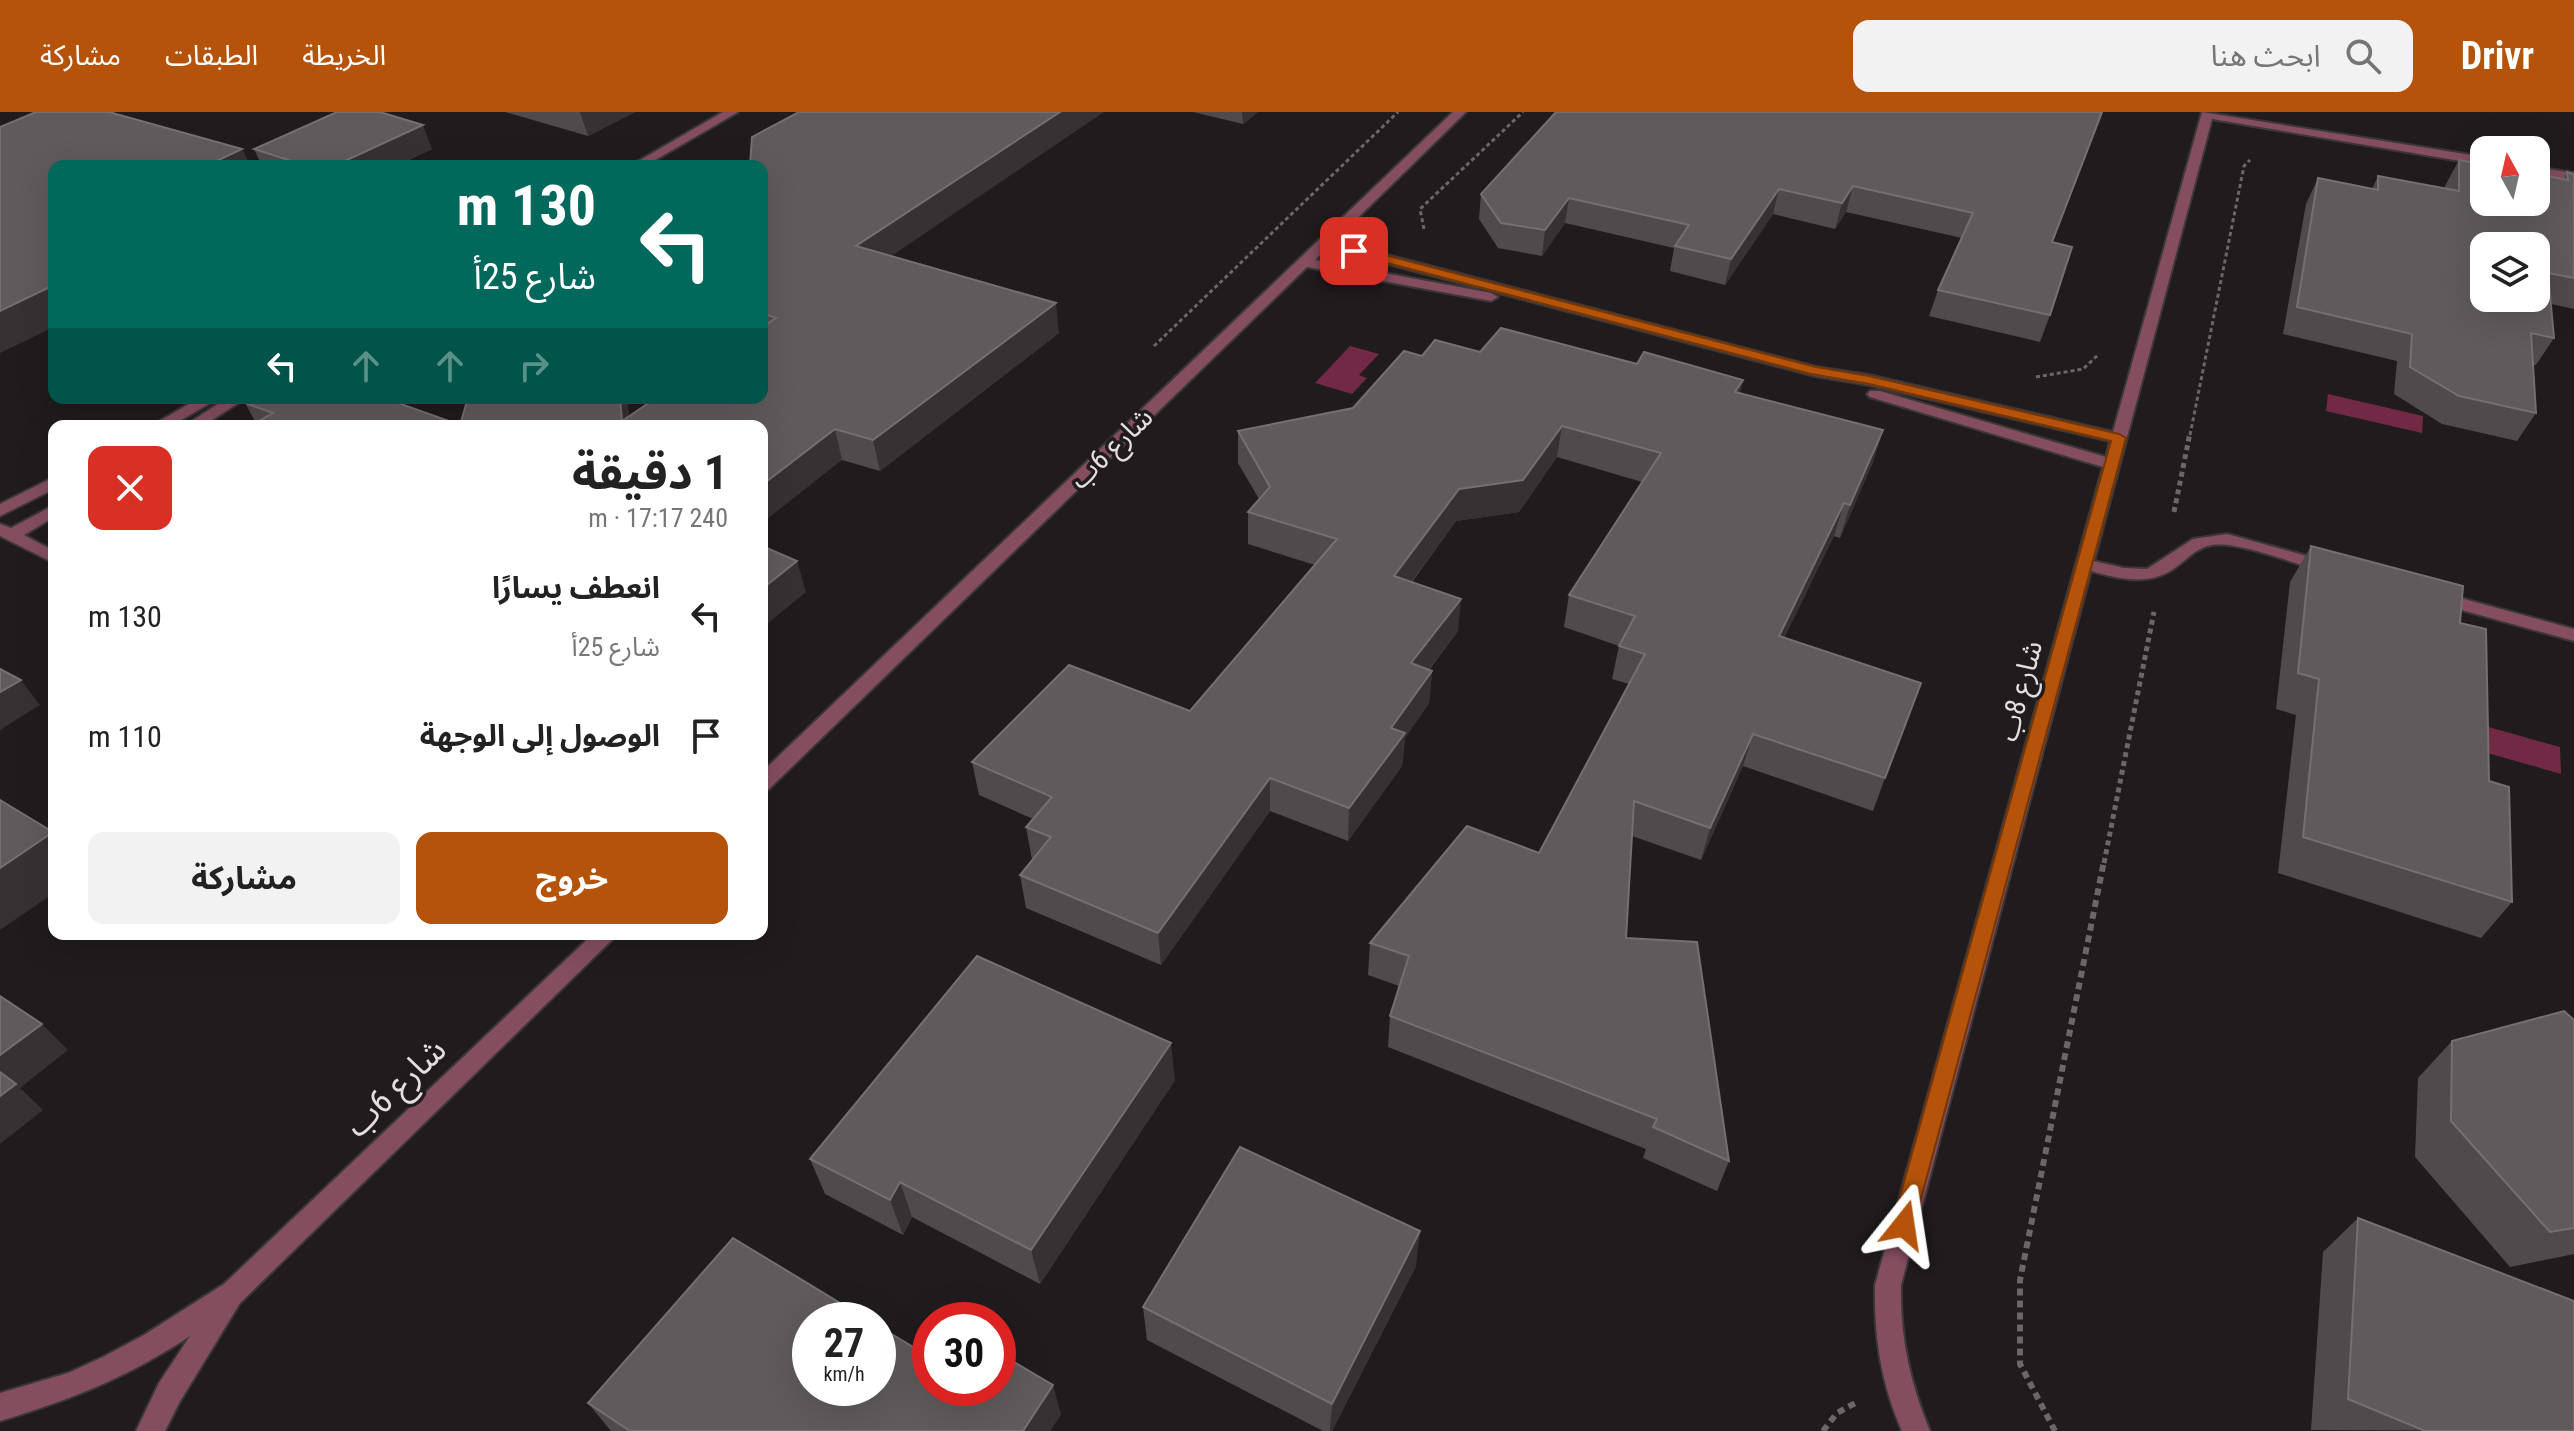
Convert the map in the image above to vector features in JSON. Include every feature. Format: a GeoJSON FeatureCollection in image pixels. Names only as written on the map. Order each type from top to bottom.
{"type":"FeatureCollection","features":[{"type":"Feature","properties":{"kind":"street"},"geometry":{"type":"LineString","coordinates":[[647,160],[732,112]]}},
{"type":"Feature","properties":{"kind":"street","name":"شارع 6ب"},"geometry":{"type":"LineString","coordinates":[[768,778],[1460,112]]}},
{"type":"Feature","properties":{"kind":"street"},"geometry":{"type":"LineString","coordinates":[[2250,112],[2419,150]]}},
{"type":"Feature","properties":{"kind":"street"},"geometry":{"type":"LineString","coordinates":[[2207,114],[2470,159]]}},
{"type":"Feature","properties":{"kind":"street","name":"شارع 8ب"},"geometry":{"type":"LineString","coordinates":[[1916,1431],[1899,1395],[1886,1338],[1888,1285],[2207,114]]}},
{"type":"Feature","properties":{"kind":"street"},"geometry":{"type":"LineString","coordinates":[[2550,173],[2574,177]]}},
{"type":"Feature","properties":{"kind":"street"},"geometry":{"type":"LineString","coordinates":[[1324,243],[1815,371],[1869,380],[2119,438]]}},
{"type":"Feature","properties":{"kind":"street"},"geometry":{"type":"LineString","coordinates":[[1304,262],[1489,297],[1562,306]]}},
{"type":"Feature","properties":{"kind":"street"},"geometry":{"type":"LineString","coordinates":[[1815,371],[1888,398],[2111,464]]}},
{"type":"Feature","properties":{"kind":"street"},"geometry":{"type":"LineString","coordinates":[[170,420],[200,404]]}},
{"type":"Feature","properties":{"kind":"street"},"geometry":{"type":"LineString","coordinates":[[202,420],[228,404]]}},
{"type":"Feature","properties":{"kind":"street"},"geometry":{"type":"LineString","coordinates":[[0,511],[48,485]]}},
{"type":"Feature","properties":{"kind":"street"},"geometry":{"type":"LineString","coordinates":[[6,532],[48,513]]}},
{"type":"Feature","properties":{"kind":"street"},"geometry":{"type":"LineString","coordinates":[[6,532],[48,555]]}},
{"type":"Feature","properties":{"kind":"street"},"geometry":{"type":"LineString","coordinates":[[2084,564],[2138,575],[2163,569],[2192,545],[2212,539],[2227,539],[2348,573]]}},
{"type":"Feature","properties":{"kind":"street"},"geometry":{"type":"LineString","coordinates":[[2423,594],[2574,635]]}},
{"type":"Feature","properties":{"kind":"street","name":"شارع 6ب"},"geometry":{"type":"LineString","coordinates":[[0,1407],[71,1386],[113,1366],[154,1344],[233,1293],[601,940]]}},
{"type":"Feature","properties":{"kind":"street","name":"شارع 6ب"},"geometry":{"type":"LineString","coordinates":[[150,1431],[169,1393],[233,1293]]}},
{"type":"Feature","properties":{"kind":"path"},"geometry":{"type":"LineString","coordinates":[[1426,233],[1421,224],[1420,209],[1523,112]]}},
{"type":"Feature","properties":{"kind":"path"},"geometry":{"type":"LineString","coordinates":[[2055,1431],[2020,1364],[2020,1280],[2244,166],[2259,151]]}},
{"type":"Feature","properties":{"kind":"path"},"geometry":{"type":"LineString","coordinates":[[2023,378],[2053,376],[2083,369],[2099,353],[2103,343]]}},
{"type":"Feature","properties":{"kind":"shaded area"},"geometry":{"type":"Polygon","coordinates":[[[1350,346],[1379,354],[1359,375],[1367,378],[1352,394],[1315,383],[1350,346]]]}},
{"type":"Feature","properties":{"kind":"shaded area"},"geometry":{"type":"Polygon","coordinates":[[[2328,394],[2423,416],[2422,433],[2326,411],[2328,394]]]}},
{"type":"Feature","properties":{"kind":"shaded area"},"geometry":{"type":"Polygon","coordinates":[[[2478,724],[2560,747],[2561,774],[2477,750],[2478,724]]]}},
{"type":"Feature","properties":{"kind":"building"},"geometry":{"type":"Polygon","coordinates":[[[36,112],[109,112],[242,149],[219,160],[48,160],[48,288],[0,311],[0,127],[36,112]]]}},
{"type":"Feature","properties":{"kind":"building"},"geometry":{"type":"Polygon","coordinates":[[[337,112],[380,112],[423,125],[347,160],[288,160],[254,149],[337,112]]]}},
{"type":"Feature","properties":{"kind":"building"},"geometry":{"type":"Polygon","coordinates":[[[799,112],[1060,112],[856,246],[1056,303],[873,440],[835,429],[768,480],[768,420],[623,420],[647,404],[768,404],[768,323],[776,318],[768,315],[768,160],[750,160],[752,137],[799,112]]]}},
{"type":"Feature","properties":{"kind":"building"},"geometry":{"type":"Polygon","coordinates":[[[1556,112],[2102,112],[2052,242],[2072,247],[2050,315],[1938,290],[1973,213],[1853,186],[1842,203],[1779,189],[1731,259],[1675,246],[1689,225],[1569,198],[1545,230],[1501,223],[1481,194],[1556,112]]]}},
{"type":"Feature","properties":{"kind":"building"},"geometry":{"type":"Polygon","coordinates":[[[2459,160],[2470,162],[2470,216],[2550,216],[2550,177],[2568,180],[2567,172],[2574,174],[2574,278],[2550,273],[2550,232],[2470,232],[2470,312],[2550,312],[2550,295],[2554,338],[2531,333],[2536,413],[2459,396],[2410,367],[2412,334],[2297,307],[2318,178],[2378,190],[2378,176],[2459,191],[2459,160]]]}},
{"type":"Feature","properties":{"kind":"building"},"geometry":{"type":"Polygon","coordinates":[[[1501,328],[1637,364],[1644,352],[1743,380],[1735,392],[1883,430],[1850,505],[1844,503],[1779,636],[1921,683],[1885,778],[1753,734],[1710,828],[1634,801],[1626,938],[1697,942],[1729,1161],[1653,1127],[1657,1119],[1390,1016],[1409,956],[1370,943],[1467,826],[1539,853],[1645,654],[1619,646],[1635,616],[1569,595],[1661,453],[1562,426],[1523,480],[1459,489],[1394,576],[1461,599],[1411,663],[1432,671],[1391,728],[1405,733],[1349,808],[1270,778],[1158,933],[1020,875],[1051,837],[1026,827],[1052,797],[972,762],[1069,665],[1190,711],[1337,539],[1248,512],[1270,487],[1238,431],[1353,408],[1404,351],[1422,356],[1435,340],[1480,352],[1501,328]]]}},
{"type":"Feature","properties":{"kind":"building"},"geometry":{"type":"Polygon","coordinates":[[[248,404],[401,404],[446,420],[261,420],[273,413],[248,404]]]}},
{"type":"Feature","properties":{"kind":"building"},"geometry":{"type":"Polygon","coordinates":[[[466,404],[621,404],[622,420],[461,420],[466,404]]]}},
{"type":"Feature","properties":{"kind":"building"},"geometry":{"type":"Polygon","coordinates":[[[2311,546],[2463,586],[2460,623],[2486,629],[2489,781],[2509,787],[2512,902],[2303,837],[2319,679],[2298,673],[2311,546]]]}},
{"type":"Feature","properties":{"kind":"building"},"geometry":{"type":"Polygon","coordinates":[[[768,549],[797,561],[768,584],[768,549]]]}},
{"type":"Feature","properties":{"kind":"building"},"geometry":{"type":"Polygon","coordinates":[[[0,669],[21,680],[0,692],[0,669]]]}},
{"type":"Feature","properties":{"kind":"building"},"geometry":{"type":"Polygon","coordinates":[[[0,800],[48,829],[48,835],[0,868],[0,800]]]}},
{"type":"Feature","properties":{"kind":"building"},"geometry":{"type":"Polygon","coordinates":[[[977,956],[1171,1043],[1031,1250],[900,1182],[890,1200],[810,1159],[977,956]]]}},
{"type":"Feature","properties":{"kind":"building"},"geometry":{"type":"Polygon","coordinates":[[[0,996],[42,1024],[0,1055],[0,996]]]}},
{"type":"Feature","properties":{"kind":"building"},"geometry":{"type":"Polygon","coordinates":[[[2564,1011],[2574,1020],[2574,1228],[2550,1232],[2451,1121],[2452,1041],[2564,1011]]]}},
{"type":"Feature","properties":{"kind":"building"},"geometry":{"type":"Polygon","coordinates":[[[0,1072],[16,1084],[0,1096],[0,1072]]]}},
{"type":"Feature","properties":{"kind":"building"},"geometry":{"type":"Polygon","coordinates":[[[1240,1147],[1420,1231],[1332,1404],[1143,1307],[1240,1147]]]}},
{"type":"Feature","properties":{"kind":"building"},"geometry":{"type":"Polygon","coordinates":[[[2358,1218],[2574,1301],[2574,1431],[2425,1431],[2348,1399],[2358,1218]]]}},
{"type":"Feature","properties":{"kind":"building"},"geometry":{"type":"Polygon","coordinates":[[[733,1238],[838,1302],[792,1302],[792,1406],[896,1406],[896,1337],[912,1346],[912,1406],[1016,1406],[1016,1363],[1053,1385],[1023,1431],[630,1431],[588,1403],[733,1238]]]}},
{"type":"Feature","properties":{"kind":"route"},"geometry":{"type":"LineString","coordinates":[[1354,251],[1815,371],[1869,380],[2119,438],[1904,1225]]}}]}
